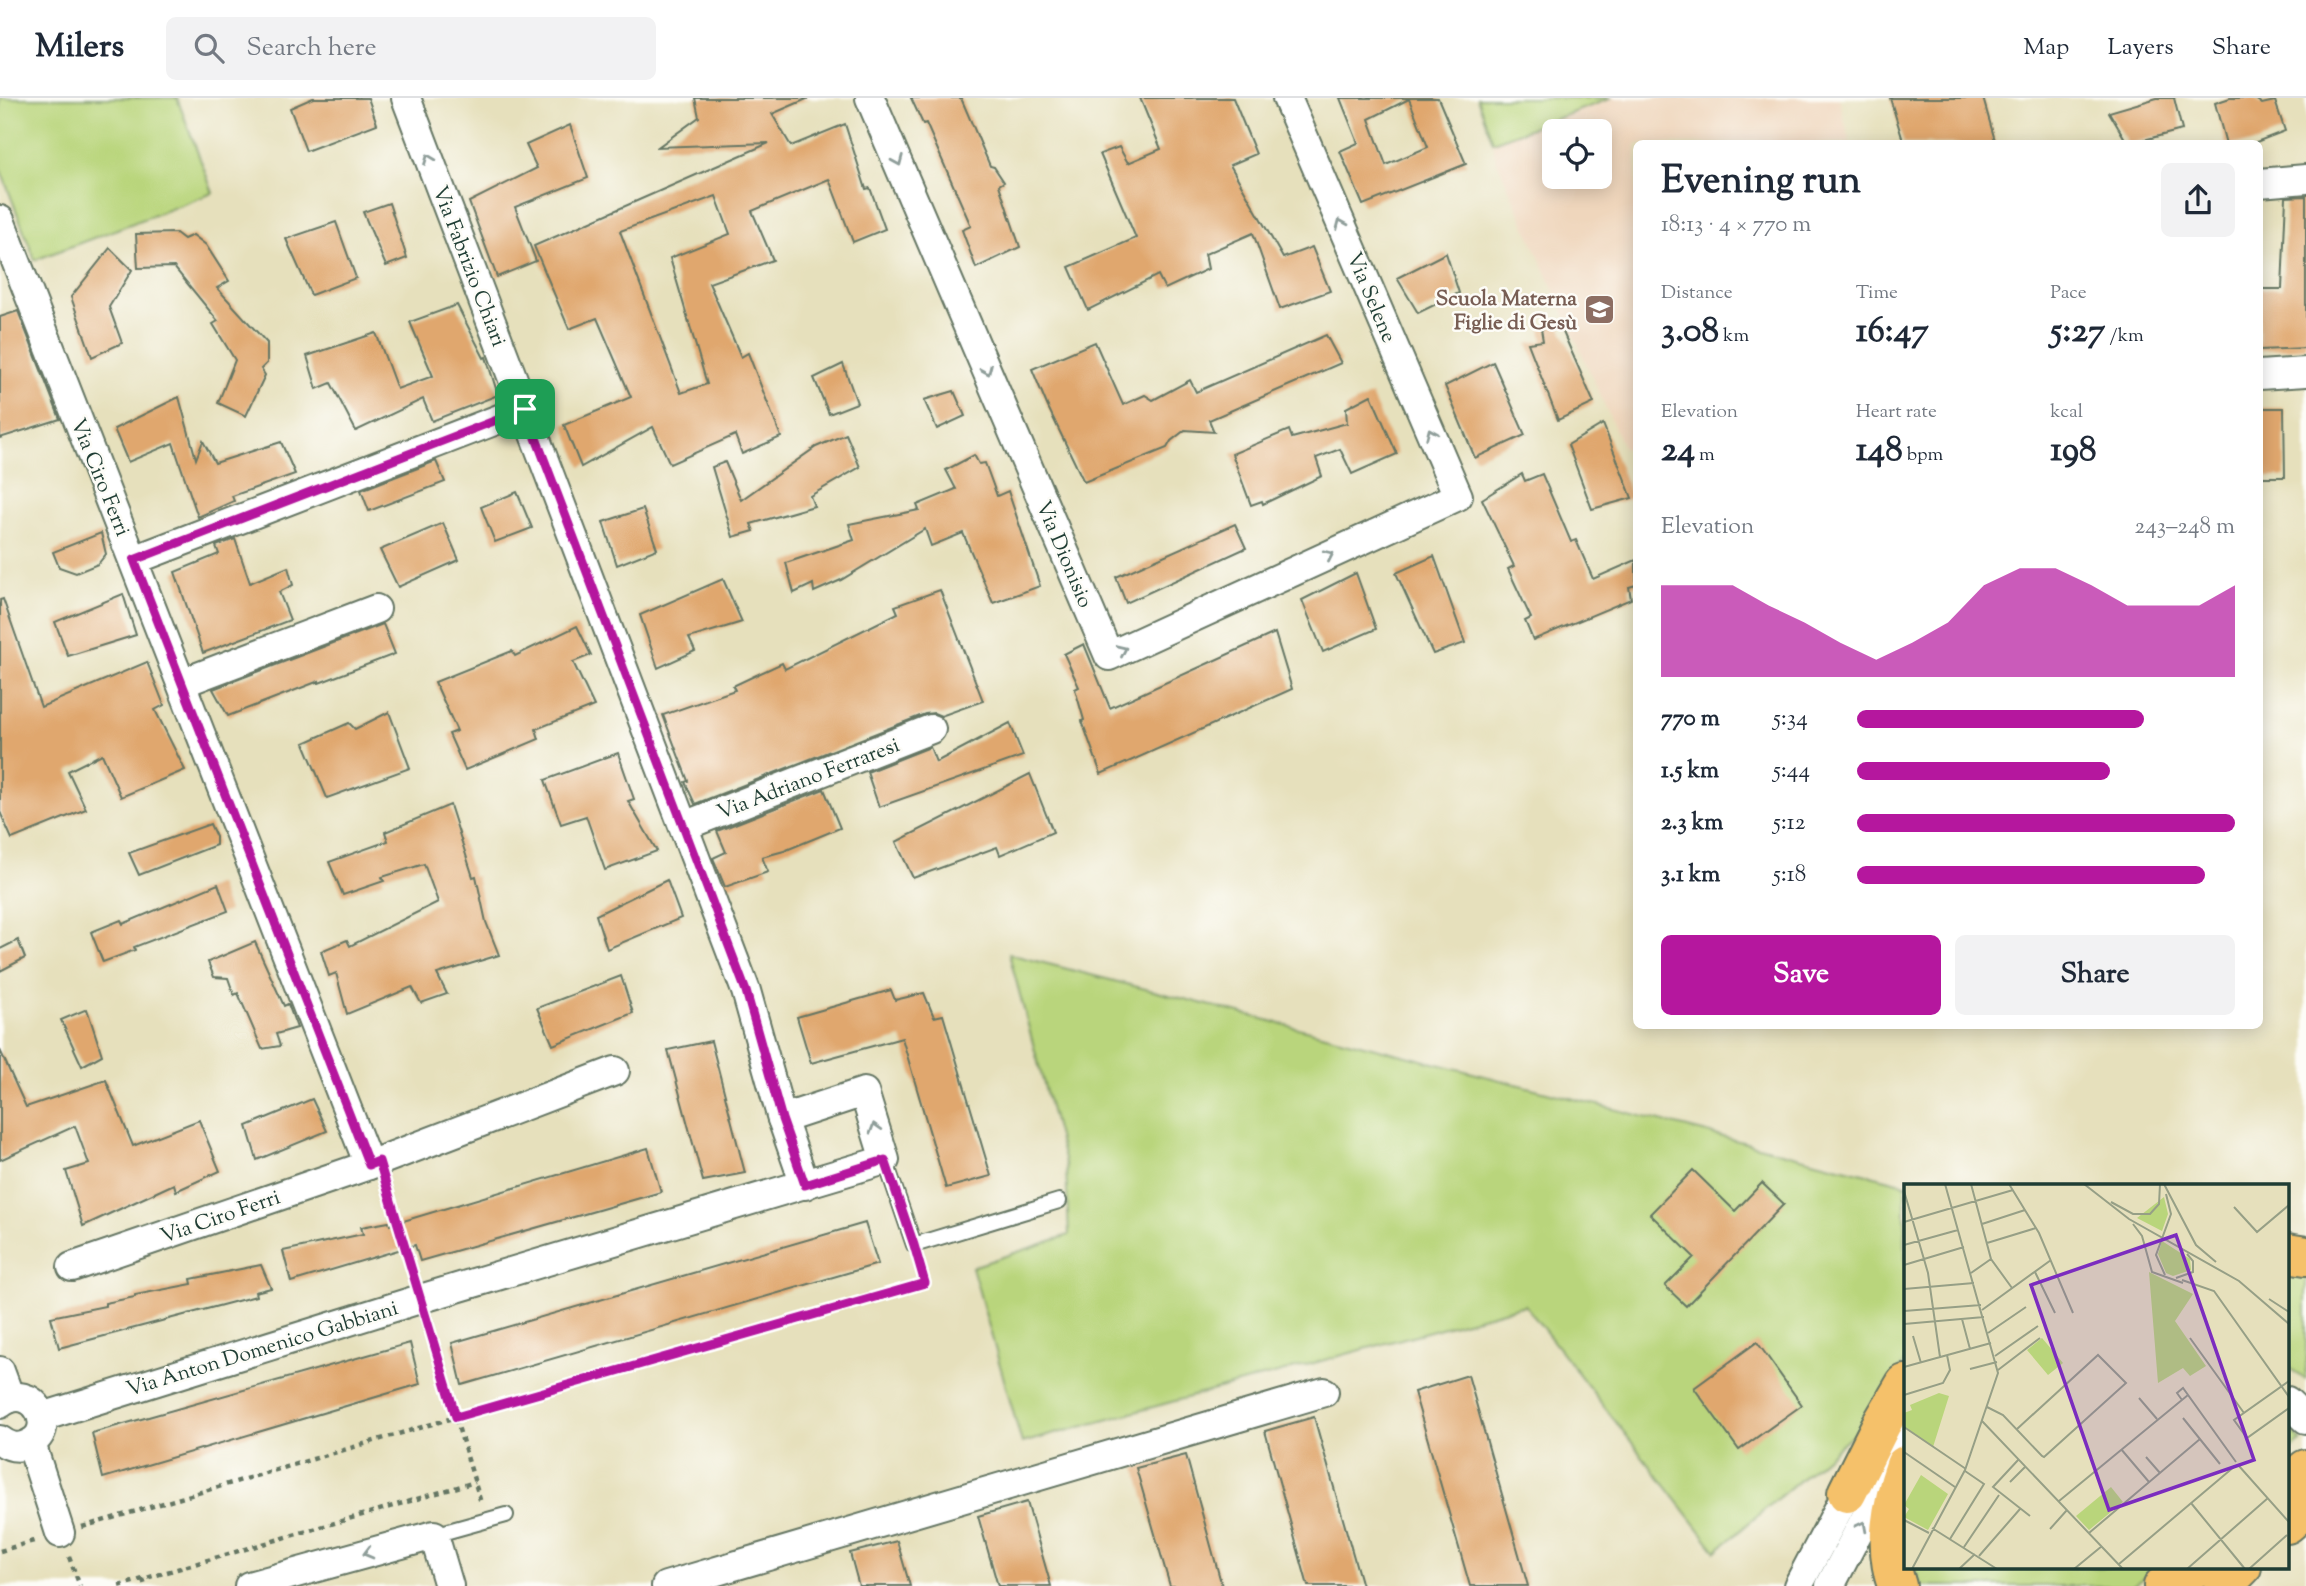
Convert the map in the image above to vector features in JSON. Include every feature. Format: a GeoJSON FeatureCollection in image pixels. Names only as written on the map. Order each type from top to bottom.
{"type":"FeatureCollection","features":[{"type":"Feature","properties":{"kind":"main road"},"geometry":{"type":"LineString","coordinates":[[2288,1252],[2306,1256]]}},
{"type":"Feature","properties":{"kind":"main road"},"geometry":{"type":"LineString","coordinates":[[1847,1493],[1877,1432],[1904,1386]]}},
{"type":"Feature","properties":{"kind":"main road"},"geometry":{"type":"LineString","coordinates":[[1897,1586],[1889,1561],[1889,1537],[1904,1469]]}},
{"type":"Feature","properties":{"kind":"main road"},"geometry":{"type":"LineString","coordinates":[[2288,1485],[2306,1469]]}},
{"type":"Feature","properties":{"kind":"main road"},"geometry":{"type":"LineString","coordinates":[[2288,1523],[2306,1508]]}},
{"type":"Feature","properties":{"kind":"main road"},"geometry":{"type":"LineString","coordinates":[[2163,1586],[2195,1568]]}},
{"type":"Feature","properties":{"kind":"main road"},"geometry":{"type":"LineString","coordinates":[[2177,1586],[2196,1568]]}},
{"type":"Feature","properties":{"kind":"main road"},"geometry":{"type":"LineString","coordinates":[[2223,1586],[2241,1568]]}},
{"type":"Feature","properties":{"kind":"street","name":"Via Fabrizio Chiari"},"geometry":{"type":"LineString","coordinates":[[406,98],[746,991],[782,1119],[805,1185]]}},
{"type":"Feature","properties":{"kind":"street","name":"Via Dionisio"},"geometry":{"type":"LineString","coordinates":[[870,98],[1109,656],[1458,496]]}},
{"type":"Feature","properties":{"kind":"street","name":"Via Selene"},"geometry":{"type":"LineString","coordinates":[[1287,98],[1458,496]]}},
{"type":"Feature","properties":{"kind":"street"},"geometry":{"type":"LineString","coordinates":[[2263,183],[2306,179]]}},
{"type":"Feature","properties":{"kind":"street","name":"Via Ciro Ferri"},"geometry":{"type":"LineString","coordinates":[[0,220],[374,1163]]}},
{"type":"Feature","properties":{"kind":"street"},"geometry":{"type":"LineString","coordinates":[[2263,375],[2306,372]]}},
{"type":"Feature","properties":{"kind":"street"},"geometry":{"type":"LineString","coordinates":[[134,560],[525,409]]}},
{"type":"Feature","properties":{"kind":"street"},"geometry":{"type":"LineString","coordinates":[[182,683],[376,609]]}},
{"type":"Feature","properties":{"kind":"street","name":"Via Adriano Ferraresi"},"geometry":{"type":"LineString","coordinates":[[684,826],[931,729]]}},
{"type":"Feature","properties":{"kind":"street","name":"Via Ciro Ferri"},"geometry":{"type":"LineString","coordinates":[[72,1267],[374,1163],[615,1071]]}},
{"type":"Feature","properties":{"kind":"street"},"geometry":{"type":"LineString","coordinates":[[782,1119],[864,1092],[885,1160]]}},
{"type":"Feature","properties":{"kind":"street","name":"Via Anton Domenico Gabbiani"},"geometry":{"type":"LineString","coordinates":[[42,1417],[420,1298],[885,1160]]}},
{"type":"Feature","properties":{"kind":"street"},"geometry":{"type":"LineString","coordinates":[[0,1371],[5,1401],[27,1398],[39,1409],[42,1417],[41,1432],[31,1443],[14,1447],[0,1440]]}},
{"type":"Feature","properties":{"kind":"street"},"geometry":{"type":"LineString","coordinates":[[666,1586],[1324,1392]]}},
{"type":"Feature","properties":{"kind":"street"},"geometry":{"type":"LineString","coordinates":[[2288,1402],[2306,1419]]}},
{"type":"Feature","properties":{"kind":"street"},"geometry":{"type":"LineString","coordinates":[[1798,1586],[1847,1493],[1904,1424]]}},
{"type":"Feature","properties":{"kind":"street"},"geometry":{"type":"LineString","coordinates":[[31,1443],[60,1533]]}},
{"type":"Feature","properties":{"kind":"street"},"geometry":{"type":"LineString","coordinates":[[1830,1586],[1904,1447]]}},
{"type":"Feature","properties":{"kind":"street"},"geometry":{"type":"LineString","coordinates":[[249,1586],[434,1535],[449,1586]]}},
{"type":"Feature","properties":{"kind":"lane"},"geometry":{"type":"LineString","coordinates":[[885,1160],[914,1245],[1059,1201]]}},
{"type":"Feature","properties":{"kind":"lane"},"geometry":{"type":"LineString","coordinates":[[434,1535],[506,1515]]}},
{"type":"Feature","properties":{"kind":"path"},"geometry":{"type":"LineString","coordinates":[[374,1163],[420,1298],[486,1520]]}},
{"type":"Feature","properties":{"kind":"path"},"geometry":{"type":"LineString","coordinates":[[0,1551],[925,1283],[914,1245]]}},
{"type":"Feature","properties":{"kind":"path"},"geometry":{"type":"LineString","coordinates":[[119,1586],[475,1482]]}},
{"type":"Feature","properties":{"kind":"path"},"geometry":{"type":"LineString","coordinates":[[143,1579],[145,1586]]}},
{"type":"Feature","properties":{"kind":"shaded area","name":"Scuola Materna Figlie di Gesù"},"geometry":{"type":"Polygon","coordinates":[[[1612,98],[1839,98],[1849,140],[1633,140],[1633,445],[1624,449],[1495,157],[1493,142],[1542,124],[1542,189],[1612,189],[1612,119],[1555,119],[1612,98]]]}},
{"type":"Feature","properties":{"kind":"green space"},"geometry":{"type":"Polygon","coordinates":[[[0,98],[177,98],[213,193],[35,260],[0,168],[0,98]]]}},
{"type":"Feature","properties":{"kind":"green space"},"geometry":{"type":"Polygon","coordinates":[[[1477,98],[1612,98],[1555,119],[1542,119],[1542,124],[1493,142],[1477,98]]]}},
{"type":"Feature","properties":{"kind":"green space"},"geometry":{"type":"Polygon","coordinates":[[[1009,954],[1906,1184],[1904,1362],[1859,1429],[1716,1551],[1525,1305],[1022,1443],[972,1267],[1069,1235],[1066,1167],[1009,954]]]}},
{"type":"Feature","properties":{"kind":"green space"},"geometry":{"type":"Polygon","coordinates":[[[2288,1270],[2306,1274],[2306,1380],[2288,1367],[2288,1270]]]}},
{"type":"Feature","properties":{"kind":"green space"},"geometry":{"type":"Polygon","coordinates":[[[2288,1425],[2301,1441],[2288,1454],[2288,1425]]]}},
{"type":"Feature","properties":{"kind":"green space"},"geometry":{"type":"Polygon","coordinates":[[[1913,1568],[2158,1568],[2133,1586],[1921,1586],[1913,1568]]]}},
{"type":"Feature","properties":{"kind":"building"},"geometry":{"type":"Polygon","coordinates":[[[313,98],[368,98],[377,124],[306,151],[290,108],[313,98]]]}},
{"type":"Feature","properties":{"kind":"building"},"geometry":{"type":"Polygon","coordinates":[[[695,98],[809,98],[772,114],[791,146],[845,124],[866,189],[870,188],[885,229],[853,242],[829,179],[752,211],[773,260],[709,283],[741,357],[748,353],[781,437],[742,454],[735,435],[670,464],[653,427],[581,467],[564,425],[631,397],[597,318],[569,329],[534,246],[769,143],[658,147],[699,117],[695,98]],[[716,196],[620,231],[681,393],[707,384],[670,258],[730,234],[716,196]]]}},
{"type":"Feature","properties":{"kind":"building"},"geometry":{"type":"Polygon","coordinates":[[[911,98],[961,98],[990,166],[994,167],[1004,182],[999,185],[1020,247],[976,268],[962,230],[971,226],[926,123],[923,124],[911,98]]]}},
{"type":"Feature","properties":{"kind":"building"},"geometry":{"type":"Polygon","coordinates":[[[1140,98],[1233,98],[1256,154],[1230,165],[1283,258],[1312,247],[1330,291],[1280,309],[1253,233],[1205,254],[1208,269],[1165,289],[1158,275],[1088,310],[1069,267],[1136,238],[1100,154],[1119,147],[1128,163],[1161,149],[1140,98]]]}},
{"type":"Feature","properties":{"kind":"building"},"geometry":{"type":"Polygon","coordinates":[[[1340,98],[1438,98],[1466,164],[1363,205],[1340,151],[1358,143],[1340,98]],[[1409,99],[1369,119],[1386,165],[1428,147],[1409,99]]]}},
{"type":"Feature","properties":{"kind":"building"},"geometry":{"type":"Polygon","coordinates":[[[1890,98],[1983,98],[1995,140],[1903,140],[1890,98]]]}},
{"type":"Feature","properties":{"kind":"building"},"geometry":{"type":"Polygon","coordinates":[[[2157,98],[2174,98],[2182,130],[2143,140],[2126,140],[2109,112],[2157,98]]]}},
{"type":"Feature","properties":{"kind":"building"},"geometry":{"type":"Polygon","coordinates":[[[2230,98],[2254,98],[2262,104],[2275,101],[2285,131],[2261,140],[2225,140],[2215,103],[2230,98]]]}},
{"type":"Feature","properties":{"kind":"building"},"geometry":{"type":"Polygon","coordinates":[[[570,125],[588,178],[515,207],[536,261],[497,277],[469,202],[537,168],[526,145],[570,125]]]}},
{"type":"Feature","properties":{"kind":"building"},"geometry":{"type":"Polygon","coordinates":[[[2306,196],[2306,348],[2263,350],[2263,289],[2282,289],[2286,197],[2306,196]]]}},
{"type":"Feature","properties":{"kind":"building"},"geometry":{"type":"Polygon","coordinates":[[[389,203],[407,258],[386,266],[363,212],[389,203]]]}},
{"type":"Feature","properties":{"kind":"building"},"geometry":{"type":"Polygon","coordinates":[[[336,222],[356,278],[311,295],[286,239],[336,222]]]}},
{"type":"Feature","properties":{"kind":"building"},"geometry":{"type":"Polygon","coordinates":[[[176,233],[184,239],[193,235],[206,245],[229,281],[217,288],[267,343],[267,363],[261,369],[265,375],[246,416],[218,403],[235,360],[213,324],[218,321],[174,267],[138,268],[136,234],[176,233]]]}},
{"type":"Feature","properties":{"kind":"building"},"geometry":{"type":"Polygon","coordinates":[[[110,248],[132,270],[109,307],[122,343],[92,357],[71,297],[110,248]]]}},
{"type":"Feature","properties":{"kind":"building"},"geometry":{"type":"Polygon","coordinates":[[[1446,253],[1459,293],[1418,313],[1397,278],[1446,253]]]}},
{"type":"Feature","properties":{"kind":"building"},"geometry":{"type":"Polygon","coordinates":[[[457,305],[484,358],[486,357],[498,395],[432,421],[423,399],[356,431],[331,383],[317,389],[307,356],[376,333],[397,389],[433,376],[410,322],[457,305]]]}},
{"type":"Feature","properties":{"kind":"building"},"geometry":{"type":"Polygon","coordinates":[[[18,311],[60,419],[0,438],[0,317],[18,311]]]}},
{"type":"Feature","properties":{"kind":"building"},"geometry":{"type":"Polygon","coordinates":[[[1559,323],[1594,403],[1558,420],[1528,343],[1543,341],[1541,329],[1559,323]]]}},
{"type":"Feature","properties":{"kind":"building"},"geometry":{"type":"Polygon","coordinates":[[[1326,335],[1341,363],[1209,420],[1214,432],[1185,430],[1171,441],[1167,448],[1084,482],[1032,369],[1095,342],[1123,405],[1145,395],[1153,400],[1190,380],[1196,392],[1326,335]]]}},
{"type":"Feature","properties":{"kind":"building"},"geometry":{"type":"Polygon","coordinates":[[[1493,362],[1525,435],[1475,458],[1445,386],[1493,362]]]}},
{"type":"Feature","properties":{"kind":"building"},"geometry":{"type":"Polygon","coordinates":[[[843,364],[857,403],[829,414],[814,378],[843,364]]]}},
{"type":"Feature","properties":{"kind":"building"},"geometry":{"type":"Polygon","coordinates":[[[954,391],[965,416],[937,429],[924,400],[954,391]]]}},
{"type":"Feature","properties":{"kind":"building"},"geometry":{"type":"Polygon","coordinates":[[[1371,395],[1397,454],[1352,474],[1340,449],[1316,458],[1322,476],[1263,504],[1262,501],[1251,505],[1232,454],[1289,430],[1292,438],[1347,423],[1346,408],[1371,395]]]}},
{"type":"Feature","properties":{"kind":"building"},"geometry":{"type":"Polygon","coordinates":[[[179,397],[196,459],[203,441],[215,463],[281,442],[295,474],[232,496],[234,501],[198,517],[173,443],[128,462],[114,429],[179,397]]]}},
{"type":"Feature","properties":{"kind":"building"},"geometry":{"type":"Polygon","coordinates":[[[2263,408],[2284,408],[2285,477],[2263,477],[2263,408]]]}},
{"type":"Feature","properties":{"kind":"building"},"geometry":{"type":"Polygon","coordinates":[[[1603,424],[1632,498],[1592,509],[1568,445],[1603,424]]]}},
{"type":"Feature","properties":{"kind":"building"},"geometry":{"type":"Polygon","coordinates":[[[846,434],[860,467],[810,496],[814,506],[751,524],[754,531],[733,537],[712,467],[725,462],[741,500],[816,447],[846,434]]]}},
{"type":"Feature","properties":{"kind":"building"},"geometry":{"type":"Polygon","coordinates":[[[974,455],[979,464],[985,463],[997,496],[1008,491],[1040,586],[993,603],[963,533],[931,546],[925,529],[841,580],[814,592],[813,584],[794,593],[786,563],[854,540],[849,524],[919,510],[917,505],[956,489],[946,470],[974,455]]]}},
{"type":"Feature","properties":{"kind":"building"},"geometry":{"type":"Polygon","coordinates":[[[436,461],[445,482],[369,511],[361,490],[436,461]]]}},
{"type":"Feature","properties":{"kind":"building"},"geometry":{"type":"Polygon","coordinates":[[[1522,474],[1525,481],[1542,474],[1571,542],[1576,540],[1593,579],[1633,561],[1633,586],[1629,587],[1631,599],[1533,640],[1525,621],[1531,618],[1508,569],[1514,566],[1482,499],[1522,474]]]}},
{"type":"Feature","properties":{"kind":"building"},"geometry":{"type":"Polygon","coordinates":[[[517,492],[532,528],[495,542],[481,507],[517,492]]]}},
{"type":"Feature","properties":{"kind":"building"},"geometry":{"type":"Polygon","coordinates":[[[643,509],[657,549],[617,565],[603,522],[643,509]]]}},
{"type":"Feature","properties":{"kind":"building"},"geometry":{"type":"Polygon","coordinates":[[[443,523],[459,560],[398,587],[380,550],[443,523]]]}},
{"type":"Feature","properties":{"kind":"building"},"geometry":{"type":"Polygon","coordinates":[[[1235,524],[1246,548],[1126,603],[1116,577],[1235,524]]]}},
{"type":"Feature","properties":{"kind":"building"},"geometry":{"type":"Polygon","coordinates":[[[101,533],[106,554],[98,564],[76,573],[59,567],[53,552],[101,533]]]}},
{"type":"Feature","properties":{"kind":"building"},"geometry":{"type":"Polygon","coordinates":[[[235,539],[250,583],[288,567],[293,585],[279,592],[290,620],[203,653],[175,572],[219,554],[216,546],[235,539]]]}},
{"type":"Feature","properties":{"kind":"building"},"geometry":{"type":"Polygon","coordinates":[[[1434,556],[1465,643],[1433,654],[1396,573],[1434,556]]]}},
{"type":"Feature","properties":{"kind":"building"},"geometry":{"type":"Polygon","coordinates":[[[1356,573],[1376,629],[1323,652],[1302,600],[1356,573]]]}},
{"type":"Feature","properties":{"kind":"building"},"geometry":{"type":"Polygon","coordinates":[[[723,579],[742,622],[689,638],[695,651],[658,668],[640,615],[723,579]]]}},
{"type":"Feature","properties":{"kind":"building"},"geometry":{"type":"Polygon","coordinates":[[[940,590],[983,701],[941,716],[934,713],[925,714],[695,804],[663,715],[735,690],[733,686],[782,663],[785,669],[898,613],[895,606],[940,590]]]}},
{"type":"Feature","properties":{"kind":"building"},"geometry":{"type":"Polygon","coordinates":[[[123,594],[136,635],[68,656],[55,622],[123,594]]]}},
{"type":"Feature","properties":{"kind":"building"},"geometry":{"type":"Polygon","coordinates":[[[3,599],[41,707],[147,662],[164,705],[155,710],[185,770],[121,797],[102,754],[68,771],[86,809],[12,839],[0,812],[0,600],[3,599]]]}},
{"type":"Feature","properties":{"kind":"building"},"geometry":{"type":"Polygon","coordinates":[[[383,624],[395,654],[228,716],[213,689],[383,624]]]}},
{"type":"Feature","properties":{"kind":"building"},"geometry":{"type":"Polygon","coordinates":[[[577,626],[591,655],[573,662],[594,706],[536,729],[539,739],[465,770],[449,734],[457,731],[435,682],[512,651],[515,656],[577,626]]]}},
{"type":"Feature","properties":{"kind":"building"},"geometry":{"type":"Polygon","coordinates":[[[1275,633],[1292,689],[1101,774],[1082,721],[1084,720],[1075,689],[1079,687],[1064,654],[1084,644],[1110,708],[1275,633]]]}},
{"type":"Feature","properties":{"kind":"building"},"geometry":{"type":"Polygon","coordinates":[[[389,712],[410,768],[327,798],[304,743],[349,723],[355,729],[389,712]]]}},
{"type":"Feature","properties":{"kind":"building"},"geometry":{"type":"Polygon","coordinates":[[[1010,723],[1023,756],[879,807],[867,772],[930,747],[936,762],[1010,723]]]}},
{"type":"Feature","properties":{"kind":"building"},"geometry":{"type":"Polygon","coordinates":[[[618,753],[634,799],[628,801],[657,851],[605,870],[586,816],[561,824],[545,780],[618,753]]]}},
{"type":"Feature","properties":{"kind":"building"},"geometry":{"type":"Polygon","coordinates":[[[1030,774],[1053,832],[1000,855],[997,847],[913,878],[896,842],[1030,774]]]}},
{"type":"Feature","properties":{"kind":"building"},"geometry":{"type":"Polygon","coordinates":[[[824,789],[840,828],[762,857],[768,872],[725,887],[713,858],[726,852],[717,831],[824,789]]]}},
{"type":"Feature","properties":{"kind":"building"},"geometry":{"type":"Polygon","coordinates":[[[450,805],[473,877],[476,876],[486,922],[499,955],[437,974],[447,994],[421,1003],[412,987],[347,1014],[336,973],[329,976],[321,951],[347,940],[350,946],[438,902],[424,864],[382,877],[384,881],[343,895],[329,862],[388,841],[385,832],[450,805]]]}},
{"type":"Feature","properties":{"kind":"building"},"geometry":{"type":"Polygon","coordinates":[[[210,824],[216,837],[216,845],[139,875],[129,853],[210,824]]]}},
{"type":"Feature","properties":{"kind":"building"},"geometry":{"type":"Polygon","coordinates":[[[667,880],[681,918],[607,949],[596,915],[667,880]]]}},
{"type":"Feature","properties":{"kind":"building"},"geometry":{"type":"Polygon","coordinates":[[[218,884],[228,911],[134,947],[135,950],[103,962],[91,932],[121,920],[123,924],[218,884]]]}},
{"type":"Feature","properties":{"kind":"building"},"geometry":{"type":"Polygon","coordinates":[[[18,940],[25,958],[0,971],[0,949],[18,940]]]}},
{"type":"Feature","properties":{"kind":"building"},"geometry":{"type":"Polygon","coordinates":[[[255,942],[284,1006],[288,1004],[297,1028],[276,1034],[280,1046],[262,1049],[238,993],[234,995],[228,978],[214,977],[208,962],[255,942]]]}},
{"type":"Feature","properties":{"kind":"building"},"geometry":{"type":"Polygon","coordinates":[[[621,976],[633,1013],[553,1045],[537,1008],[621,976]]]}},
{"type":"Feature","properties":{"kind":"building"},"geometry":{"type":"Polygon","coordinates":[[[891,990],[895,1000],[924,993],[934,1017],[943,1015],[991,1176],[946,1188],[902,1038],[811,1063],[797,1017],[891,990]]]}},
{"type":"Feature","properties":{"kind":"building"},"geometry":{"type":"Polygon","coordinates":[[[87,1009],[102,1055],[82,1066],[61,1020],[87,1009]]]}},
{"type":"Feature","properties":{"kind":"building"},"geometry":{"type":"Polygon","coordinates":[[[711,1041],[745,1173],[703,1181],[668,1050],[711,1041]]]}},
{"type":"Feature","properties":{"kind":"building"},"geometry":{"type":"Polygon","coordinates":[[[0,1050],[26,1107],[106,1080],[133,1146],[199,1120],[220,1171],[176,1191],[174,1184],[83,1226],[66,1171],[89,1164],[75,1126],[0,1160],[0,1050]]]}},
{"type":"Feature","properties":{"kind":"building"},"geometry":{"type":"Polygon","coordinates":[[[312,1099],[327,1131],[257,1160],[247,1126],[312,1099]]]}},
{"type":"Feature","properties":{"kind":"building"},"geometry":{"type":"Polygon","coordinates":[[[648,1148],[661,1192],[420,1261],[415,1245],[291,1282],[283,1251],[363,1234],[361,1227],[389,1222],[390,1225],[648,1148]]]}},
{"type":"Feature","properties":{"kind":"building"},"geometry":{"type":"Polygon","coordinates":[[[1693,1170],[1735,1211],[1762,1183],[1784,1204],[1686,1306],[1665,1286],[1694,1257],[1650,1214],[1693,1170]]]}},
{"type":"Feature","properties":{"kind":"building"},"geometry":{"type":"Polygon","coordinates":[[[865,1223],[878,1264],[462,1385],[452,1343],[865,1223]]]}},
{"type":"Feature","properties":{"kind":"building"},"geometry":{"type":"Polygon","coordinates":[[[261,1265],[271,1288],[255,1292],[256,1296],[59,1348],[51,1317],[105,1306],[105,1303],[135,1295],[192,1284],[191,1279],[261,1265]]]}},
{"type":"Feature","properties":{"kind":"building"},"geometry":{"type":"Polygon","coordinates":[[[1757,1342],[1802,1405],[1739,1450],[1694,1388],[1757,1342]]]}},
{"type":"Feature","properties":{"kind":"building"},"geometry":{"type":"Polygon","coordinates":[[[410,1343],[420,1384],[103,1478],[92,1433],[410,1343]]]}},
{"type":"Feature","properties":{"kind":"building"},"geometry":{"type":"Polygon","coordinates":[[[1468,1375],[1528,1586],[1470,1586],[1414,1392],[1468,1375]]]}},
{"type":"Feature","properties":{"kind":"building"},"geometry":{"type":"Polygon","coordinates":[[[1314,1417],[1362,1586],[1308,1586],[1265,1431],[1314,1417]]]}},
{"type":"Feature","properties":{"kind":"building"},"geometry":{"type":"Polygon","coordinates":[[[1186,1455],[1222,1586],[1170,1586],[1136,1468],[1186,1455]]]}},
{"type":"Feature","properties":{"kind":"building"},"geometry":{"type":"Polygon","coordinates":[[[1027,1502],[1051,1586],[998,1586],[978,1516],[1027,1502]]]}},
{"type":"Feature","properties":{"kind":"building"},"geometry":{"type":"Polygon","coordinates":[[[897,1541],[910,1586],[859,1586],[850,1553],[897,1541]]]}},
{"type":"Feature","properties":{"kind":"place","name":"Scuola Materna Figlie di Gesù"},"geometry":{"type":"Point","coordinates":[1600,310]}},
{"type":"Feature","properties":{"kind":"route"},"geometry":{"type":"LineString","coordinates":[[525,409],[746,991],[782,1119],[805,1185],[885,1160],[925,1283],[456,1417],[379,1161],[369,1165],[134,560],[525,409]]}}]}
